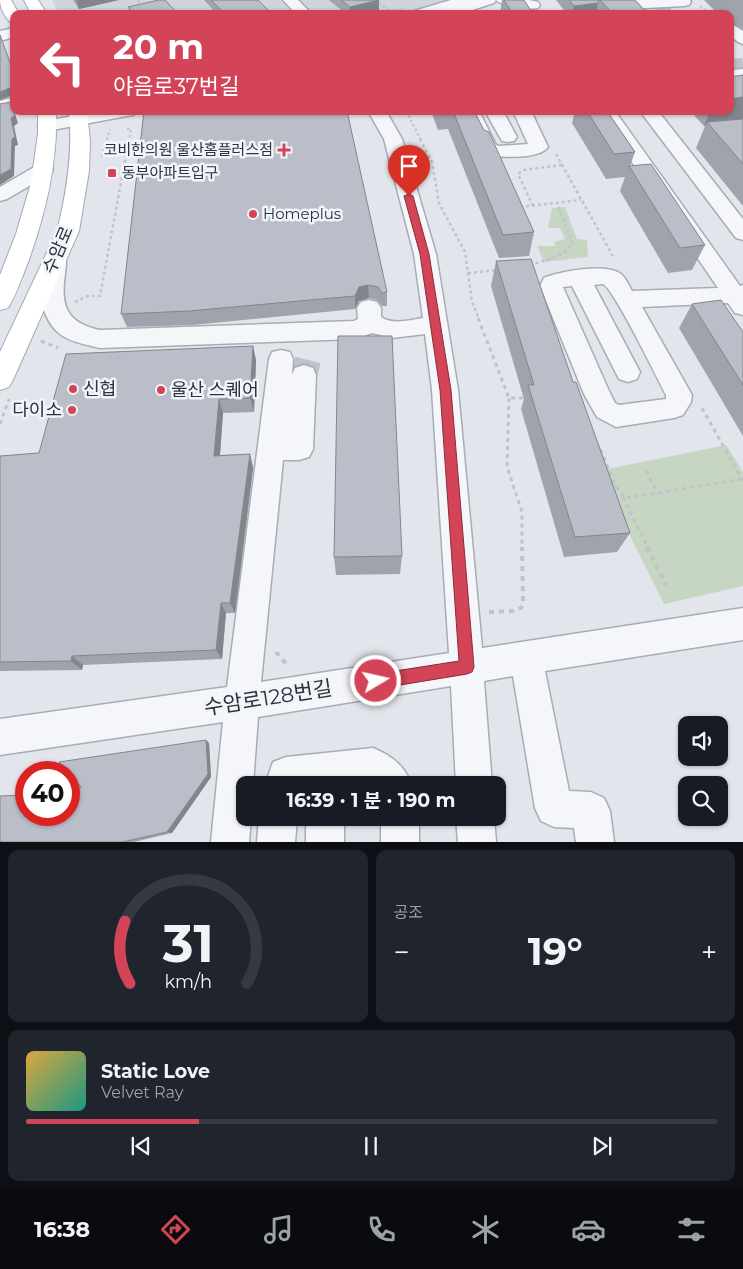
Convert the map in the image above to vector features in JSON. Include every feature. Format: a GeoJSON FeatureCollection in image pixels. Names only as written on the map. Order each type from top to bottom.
{"type":"FeatureCollection","features":[{"type":"Feature","properties":{"kind":"main road","name":"수암로"},"geometry":{"type":"LineString","coordinates":[[0,302],[14,272],[36,202],[43,170],[61,116]]}},
{"type":"Feature","properties":{"kind":"main road","name":"수암로"},"geometry":{"type":"LineString","coordinates":[[0,380],[68,231],[80,167],[61,116]]}},
{"type":"Feature","properties":{"kind":"street"},"geometry":{"type":"LineString","coordinates":[[290,0],[301,10]]}},
{"type":"Feature","properties":{"kind":"street"},"geometry":{"type":"LineString","coordinates":[[432,10],[466,0]]}},
{"type":"Feature","properties":{"kind":"street"},"geometry":{"type":"LineString","coordinates":[[458,10],[489,0]]}},
{"type":"Feature","properties":{"kind":"street"},"geometry":{"type":"LineString","coordinates":[[503,0],[534,6]]}},
{"type":"Feature","properties":{"kind":"street"},"geometry":{"type":"LineString","coordinates":[[627,5],[684,2],[682,0]]}},
{"type":"Feature","properties":{"kind":"street"},"geometry":{"type":"LineString","coordinates":[[61,116],[74,115]]}},
{"type":"Feature","properties":{"kind":"street"},"geometry":{"type":"LineString","coordinates":[[379,115],[393,139],[424,254],[445,390],[467,667],[473,776]]}},
{"type":"Feature","properties":{"kind":"street"},"geometry":{"type":"LineString","coordinates":[[472,115],[489,149],[497,152],[535,149],[539,146],[531,115]]}},
{"type":"Feature","properties":{"kind":"street"},"geometry":{"type":"LineString","coordinates":[[496,115],[508,138]]}},
{"type":"Feature","properties":{"kind":"street"},"geometry":{"type":"LineString","coordinates":[[609,115],[740,298]]}},
{"type":"Feature","properties":{"kind":"street"},"geometry":{"type":"LineString","coordinates":[[652,115],[743,233]]}},
{"type":"Feature","properties":{"kind":"street"},"geometry":{"type":"LineString","coordinates":[[0,196],[43,170]]}},
{"type":"Feature","properties":{"kind":"street"},"geometry":{"type":"LineString","coordinates":[[56,259],[51,289],[56,314],[68,328],[87,338],[356,330],[367,327],[370,314],[377,326],[388,330],[435,324]]}},
{"type":"Feature","properties":{"kind":"street"},"geometry":{"type":"LineString","coordinates":[[601,276],[610,277],[626,299],[679,395],[678,402],[674,408],[620,417],[606,410],[597,394],[551,286],[552,283],[560,280],[601,276]]}},
{"type":"Feature","properties":{"kind":"street"},"geometry":{"type":"LineString","coordinates":[[626,299],[740,298]]}},
{"type":"Feature","properties":{"kind":"street"},"geometry":{"type":"LineString","coordinates":[[230,842],[242,702],[271,449],[299,449],[293,367]]}},
{"type":"Feature","properties":{"kind":"street","name":"수암로128번길"},"geometry":{"type":"LineString","coordinates":[[0,737],[242,702],[743,624]]}},
{"type":"Feature","properties":{"kind":"street"},"geometry":{"type":"LineString","coordinates":[[526,658],[554,808],[591,812],[595,842]]}},
{"type":"Feature","properties":{"kind":"street"},"geometry":{"type":"LineString","coordinates":[[331,776],[373,766],[386,776]]}},
{"type":"Feature","properties":{"kind":"street"},"geometry":{"type":"LineString","coordinates":[[286,776],[298,776]]}},
{"type":"Feature","properties":{"kind":"street"},"geometry":{"type":"LineString","coordinates":[[276,842],[277,826]]}},
{"type":"Feature","properties":{"kind":"street"},"geometry":{"type":"LineString","coordinates":[[324,826],[325,842]]}},
{"type":"Feature","properties":{"kind":"street"},"geometry":{"type":"LineString","coordinates":[[400,826],[400,842]]}},
{"type":"Feature","properties":{"kind":"street"},"geometry":{"type":"LineString","coordinates":[[476,826],[477,842]]}},
{"type":"Feature","properties":{"kind":"lane"},"geometry":{"type":"LineString","coordinates":[[579,278],[628,372]]}},
{"type":"Feature","properties":{"kind":"path"},"geometry":{"type":"LineString","coordinates":[[138,0],[145,9]]}},
{"type":"Feature","properties":{"kind":"path"},"geometry":{"type":"LineString","coordinates":[[408,115],[432,162],[439,203],[464,252],[474,308],[509,398],[528,398]]}},
{"type":"Feature","properties":{"kind":"path"},"geometry":{"type":"LineString","coordinates":[[70,304],[88,296],[100,296],[131,129],[124,130]]}},
{"type":"Feature","properties":{"kind":"path"},"geometry":{"type":"LineString","coordinates":[[110,131],[117,130]]}},
{"type":"Feature","properties":{"kind":"path"},"geometry":{"type":"LineString","coordinates":[[554,150],[616,261]]}},
{"type":"Feature","properties":{"kind":"path"},"geometry":{"type":"LineString","coordinates":[[533,206],[518,174],[523,170],[562,166]]}},
{"type":"Feature","properties":{"kind":"path"},"geometry":{"type":"LineString","coordinates":[[517,208],[581,200]]}},
{"type":"Feature","properties":{"kind":"path"},"geometry":{"type":"LineString","coordinates":[[522,266],[557,256],[570,249],[572,242],[557,203]]}},
{"type":"Feature","properties":{"kind":"path"},"geometry":{"type":"LineString","coordinates":[[468,274],[504,269]]}},
{"type":"Feature","properties":{"kind":"path"},"geometry":{"type":"LineString","coordinates":[[629,499],[742,480],[698,401]]}},
{"type":"Feature","properties":{"kind":"path"},"geometry":{"type":"LineString","coordinates":[[646,471],[658,494]]}},
{"type":"Feature","properties":{"kind":"path"},"geometry":{"type":"LineString","coordinates":[[623,497],[666,585]]}},
{"type":"Feature","properties":{"kind":"shaded area"},"geometry":{"type":"Polygon","coordinates":[[[52,0],[450,0],[412,10],[57,10],[52,0]]]}},
{"type":"Feature","properties":{"kind":"green space"},"geometry":{"type":"Polygon","coordinates":[[[565,207],[577,239],[587,240],[588,257],[544,262],[537,246],[555,246],[554,242],[565,239],[560,228],[548,228],[552,208],[565,207]]]}},
{"type":"Feature","properties":{"kind":"green space"},"geometry":{"type":"Polygon","coordinates":[[[726,445],[743,472],[743,586],[664,604],[598,471],[726,445]]]}},
{"type":"Feature","properties":{"kind":"building"},"geometry":{"type":"Polygon","coordinates":[[[165,0],[174,10],[131,10],[128,7],[165,0]]]}},
{"type":"Feature","properties":{"kind":"building"},"geometry":{"type":"Polygon","coordinates":[[[211,0],[258,0],[268,10],[221,10],[211,0]]]}},
{"type":"Feature","properties":{"kind":"building"},"geometry":{"type":"Polygon","coordinates":[[[341,0],[379,0],[350,7],[341,0]]]}},
{"type":"Feature","properties":{"kind":"building"},"geometry":{"type":"Polygon","coordinates":[[[504,0],[524,0],[530,10],[510,10],[504,0]]]}},
{"type":"Feature","properties":{"kind":"building"},"geometry":{"type":"Polygon","coordinates":[[[569,0],[599,0],[598,3],[574,6],[569,0]]]}},
{"type":"Feature","properties":{"kind":"building"},"geometry":{"type":"Polygon","coordinates":[[[600,0],[635,0],[644,10],[609,10],[600,0]]]}},
{"type":"Feature","properties":{"kind":"building"},"geometry":{"type":"Polygon","coordinates":[[[0,35],[10,62],[10,88],[0,92],[0,35]]]}},
{"type":"Feature","properties":{"kind":"building"},"geometry":{"type":"Polygon","coordinates":[[[743,75],[743,97],[734,98],[734,76],[743,75]]]}},
{"type":"Feature","properties":{"kind":"building"},"geometry":{"type":"Polygon","coordinates":[[[10,102],[10,115],[15,116],[11,118],[15,137],[12,139],[11,169],[0,175],[0,104],[10,102]]]}},
{"type":"Feature","properties":{"kind":"building","name":"Homeplus"},"geometry":{"type":"Polygon","coordinates":[[[144,115],[348,115],[387,292],[382,293],[378,287],[368,285],[359,287],[355,296],[189,311],[121,314],[144,115]]]}},
{"type":"Feature","properties":{"kind":"building"},"geometry":{"type":"Polygon","coordinates":[[[455,115],[476,115],[484,130],[489,132],[534,232],[503,235],[455,115]]]}},
{"type":"Feature","properties":{"kind":"building"},"geometry":{"type":"Polygon","coordinates":[[[590,115],[610,115],[635,152],[614,154],[590,115]]]}},
{"type":"Feature","properties":{"kind":"building"},"geometry":{"type":"Polygon","coordinates":[[[743,119],[743,164],[707,122],[743,119]]]}},
{"type":"Feature","properties":{"kind":"building"},"geometry":{"type":"Polygon","coordinates":[[[651,164],[705,245],[680,248],[629,166],[651,164]]]}},
{"type":"Feature","properties":{"kind":"building"},"geometry":{"type":"Polygon","coordinates":[[[531,259],[573,382],[576,382],[630,533],[575,537],[528,385],[534,385],[496,261],[531,259]]]}},
{"type":"Feature","properties":{"kind":"building"},"geometry":{"type":"Polygon","coordinates":[[[721,300],[743,332],[743,385],[692,304],[721,300]]]}},
{"type":"Feature","properties":{"kind":"building"},"geometry":{"type":"Polygon","coordinates":[[[338,336],[392,336],[402,556],[334,557],[338,336]]]}},
{"type":"Feature","properties":{"kind":"building"},"geometry":{"type":"Polygon","coordinates":[[[253,346],[250,398],[219,399],[214,456],[250,454],[230,603],[221,603],[216,650],[72,656],[71,661],[0,662],[0,456],[39,453],[66,354],[253,346]]]}},
{"type":"Feature","properties":{"kind":"building"},"geometry":{"type":"Polygon","coordinates":[[[206,740],[208,774],[167,832],[122,842],[0,842],[0,796],[15,795],[15,826],[80,826],[80,761],[66,761],[206,740]]]}},
{"type":"Feature","properties":{"kind":"tunnel"},"geometry":{"type":"LineString","coordinates":[[631,10],[674,7]]}},
{"type":"Feature","properties":{"kind":"tunnel"},"geometry":{"type":"LineString","coordinates":[[734,67],[743,66]]}},
{"type":"Feature","properties":{"kind":"tunnel"},"geometry":{"type":"LineString","coordinates":[[304,375],[308,360]]}},
{"type":"Feature","properties":{"kind":"place","name":"코비한의원 울산홈플러스점"},"geometry":{"type":"Point","coordinates":[284,150]}},
{"type":"Feature","properties":{"kind":"place","name":"동부아파트입구"},"geometry":{"type":"Point","coordinates":[112,173]}},
{"type":"Feature","properties":{"kind":"place","name":"Homeplus"},"geometry":{"type":"Point","coordinates":[253,214]}},
{"type":"Feature","properties":{"kind":"place","name":"신협"},"geometry":{"type":"Point","coordinates":[73,389]}},
{"type":"Feature","properties":{"kind":"place","name":"울산 스퀘어"},"geometry":{"type":"Point","coordinates":[161,390]}},
{"type":"Feature","properties":{"kind":"place","name":"다이소"},"geometry":{"type":"Point","coordinates":[72,410]}},
{"type":"Feature","properties":{"kind":"route"},"geometry":{"type":"LineString","coordinates":[[376,681],[467,667],[445,390],[424,254],[409,196]]}}]}
